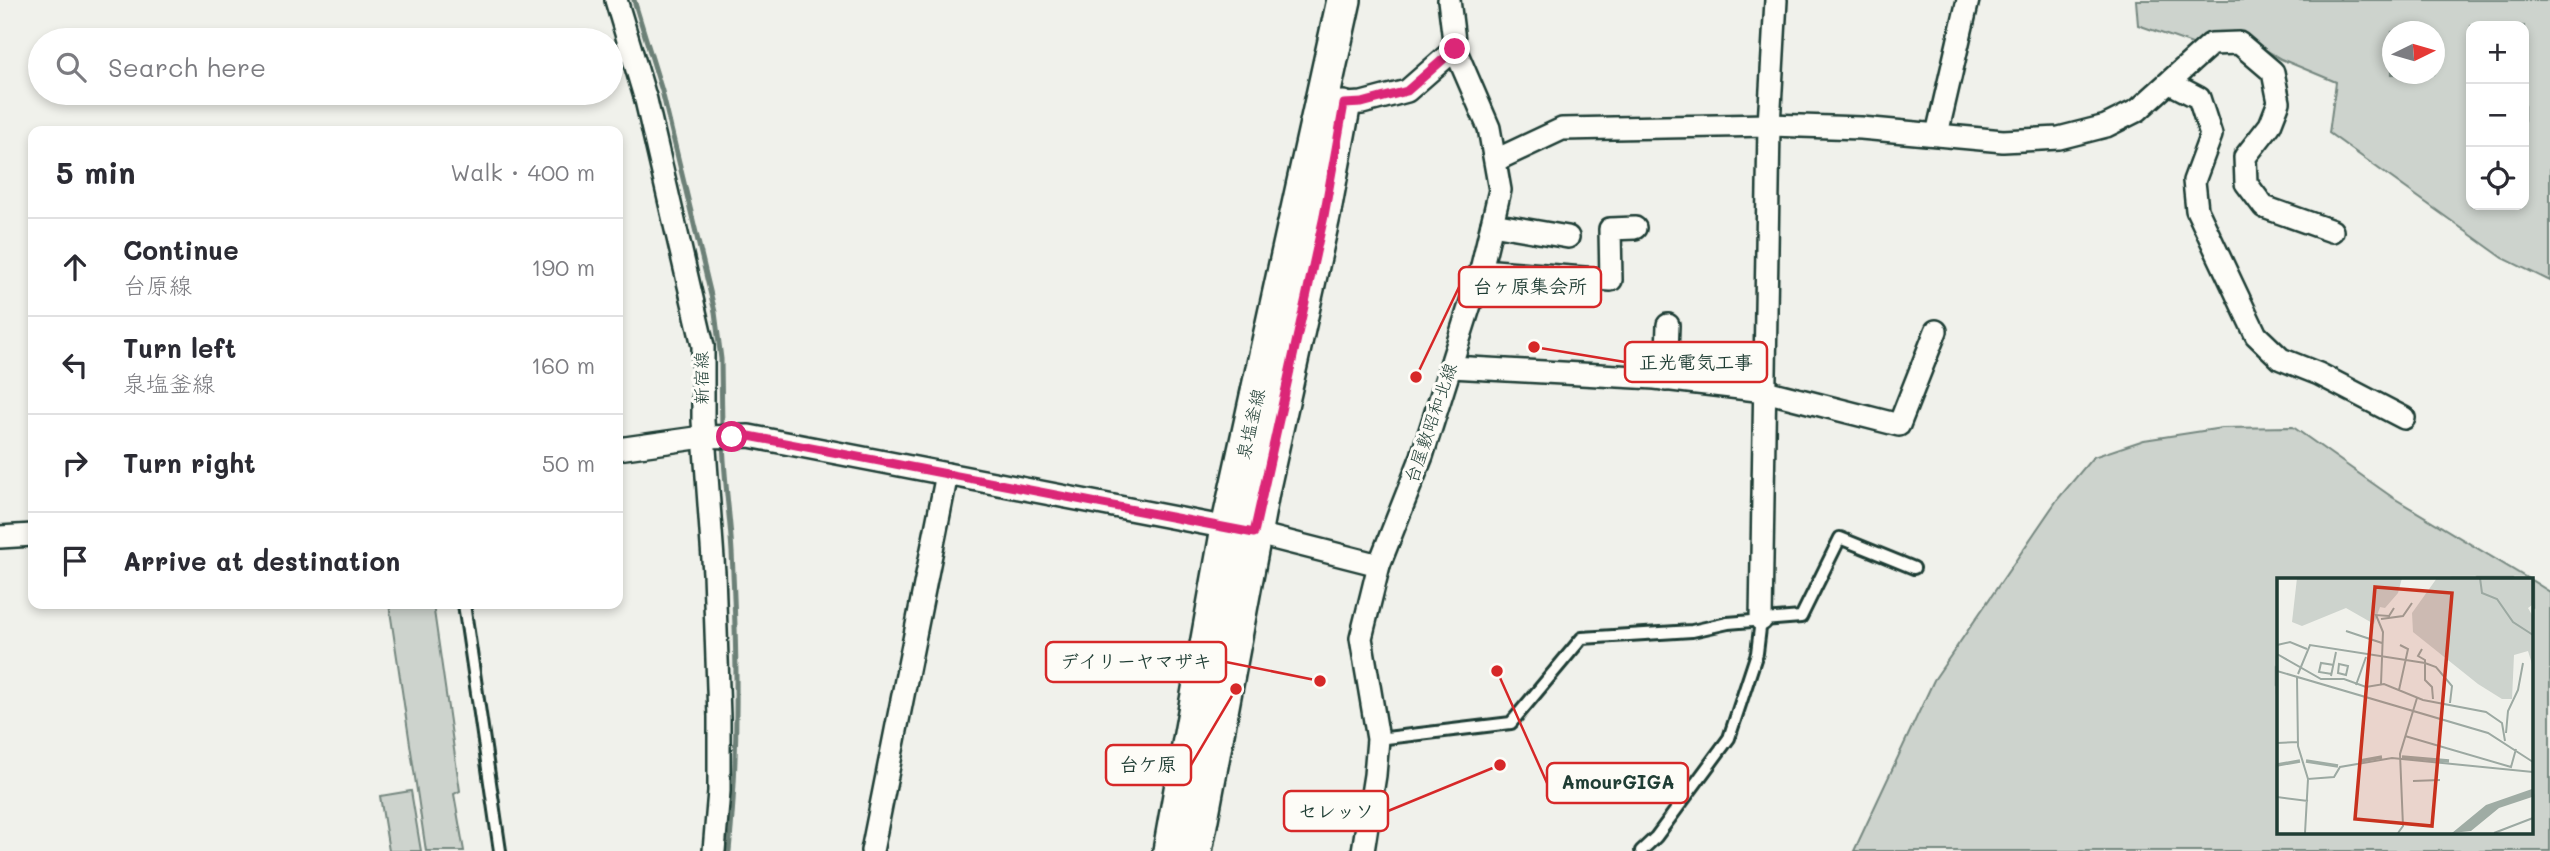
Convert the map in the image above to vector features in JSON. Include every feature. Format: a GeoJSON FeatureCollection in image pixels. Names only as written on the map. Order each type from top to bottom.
{"type":"FeatureCollection","features":[{"type":"Feature","properties":{"kind":"main road","name":"泉塩釜線"},"geometry":{"type":"LineString","coordinates":[[1170,851],[1241,530],[1344,0]]}},
{"type":"Feature","properties":{"kind":"main road","name":"泉塩釜線"},"geometry":{"type":"LineString","coordinates":[[1195,851],[1241,530],[1324,216],[1366,0]]}},
{"type":"Feature","properties":{"kind":"street","name":"新宿線"},"geometry":{"type":"LineString","coordinates":[[616,0],[646,100],[695,305],[717,437],[719,791],[714,851]]}},
{"type":"Feature","properties":{"kind":"street","name":"台屋敷昭和北線"},"geometry":{"type":"LineString","coordinates":[[1363,851],[1378,739],[1361,638],[1380,565],[1422,456],[1451,367],[1481,270],[1500,190],[1489,128],[1455,49],[1449,0]]}},
{"type":"Feature","properties":{"kind":"street"},"geometry":{"type":"LineString","coordinates":[[1761,620],[1769,125],[1776,0]]}},
{"type":"Feature","properties":{"kind":"street"},"geometry":{"type":"LineString","coordinates":[[1937,134],[1968,0]]}},
{"type":"Feature","properties":{"kind":"street"},"geometry":{"type":"LineString","coordinates":[[1496,160],[1562,129],[1769,125],[1861,128],[2003,141],[2059,138],[2106,126],[2138,110],[2211,44],[2239,43],[2273,72],[2279,102],[2270,125],[2245,158],[2246,183],[2264,207],[2332,231]]}},
{"type":"Feature","properties":{"kind":"street"},"geometry":{"type":"LineString","coordinates":[[1344,104],[1362,103],[1407,91],[1455,49]]}},
{"type":"Feature","properties":{"kind":"street"},"geometry":{"type":"LineString","coordinates":[[2170,83],[2199,98],[2211,135],[2194,181],[2197,210],[2256,335],[2281,359],[2319,374],[2404,418]]}},
{"type":"Feature","properties":{"kind":"street"},"geometry":{"type":"LineString","coordinates":[[1492,224],[1567,237]]}},
{"type":"Feature","properties":{"kind":"street"},"geometry":{"type":"LineString","coordinates":[[1481,270],[1611,280],[1610,229],[1635,228]]}},
{"type":"Feature","properties":{"kind":"street"},"geometry":{"type":"LineString","coordinates":[[1666,380],[1668,325]]}},
{"type":"Feature","properties":{"kind":"street"},"geometry":{"type":"LineString","coordinates":[[1451,367],[1666,380],[1765,391],[1899,425],[1936,331]]}},
{"type":"Feature","properties":{"kind":"street"},"geometry":{"type":"LineString","coordinates":[[623,448],[717,437],[749,436],[1241,530],[1380,565]]}},
{"type":"Feature","properties":{"kind":"street"},"geometry":{"type":"LineString","coordinates":[[872,851],[947,474]]}},
{"type":"Feature","properties":{"kind":"street"},"geometry":{"type":"LineString","coordinates":[[0,537],[28,535]]}},
{"type":"Feature","properties":{"kind":"lane"},"geometry":{"type":"LineString","coordinates":[[1378,739],[1511,723],[1582,638],[1692,631],[1728,623],[1801,617],[1840,538],[1914,568]]}},
{"type":"Feature","properties":{"kind":"lane"},"geometry":{"type":"LineString","coordinates":[[465,609],[500,851]]}},
{"type":"Feature","properties":{"kind":"lane"},"geometry":{"type":"LineString","coordinates":[[1641,851],[1656,837],[1729,738],[1757,653],[1761,620]]}},
{"type":"Feature","properties":{"kind":"shaded area"},"geometry":{"type":"Polygon","coordinates":[[[2136,0],[2550,0],[2550,281],[2503,258],[2329,133],[2336,82],[2238,37],[2195,45],[2138,25],[2136,0]]]}},
{"type":"Feature","properties":{"kind":"shaded area"},"geometry":{"type":"Polygon","coordinates":[[[2293,427],[2392,497],[2527,578],[2277,578],[2277,834],[2532,834],[2532,581],[2550,592],[2550,851],[1854,851],[1934,680],[2057,500],[2093,457],[2144,440],[2222,428],[2293,427]]]}},
{"type":"Feature","properties":{"kind":"shaded area"},"geometry":{"type":"Polygon","coordinates":[[[390,609],[434,609],[460,791],[454,794],[464,851],[426,851],[390,609]]]}},
{"type":"Feature","properties":{"kind":"shaded area"},"geometry":{"type":"Polygon","coordinates":[[[411,791],[421,851],[389,851],[380,796],[411,791]]]}},
{"type":"Feature","properties":{"kind":"waterway"},"geometry":{"type":"LineString","coordinates":[[634,0],[662,91],[715,312],[721,359],[722,430]]}},
{"type":"Feature","properties":{"kind":"waterway"},"geometry":{"type":"LineString","coordinates":[[723,440],[732,552],[736,664],[736,739],[729,851]]}},
{"type":"Feature","properties":{"kind":"place","name":"正光電気工事"},"geometry":{"type":"Point","coordinates":[1534,347]}},
{"type":"Feature","properties":{"kind":"place","name":"台ヶ原集会所"},"geometry":{"type":"Point","coordinates":[1416,377]}},
{"type":"Feature","properties":{"kind":"place","name":"AmourGIGA"},"geometry":{"type":"Point","coordinates":[1497,671]}},
{"type":"Feature","properties":{"kind":"place","name":"デイリーヤマザキ"},"geometry":{"type":"Point","coordinates":[1320,681]}},
{"type":"Feature","properties":{"kind":"place","name":"台ケ原"},"geometry":{"type":"Point","coordinates":[1236,689]}},
{"type":"Feature","properties":{"kind":"place","name":"セレッソ"},"geometry":{"type":"Point","coordinates":[1500,765]}},
{"type":"Feature","properties":{"kind":"route"},"geometry":{"type":"LineString","coordinates":[[732,437],[749,436],[1254,533],[1324,216],[1344,104],[1362,103],[1407,91],[1455,49]]}}]}
